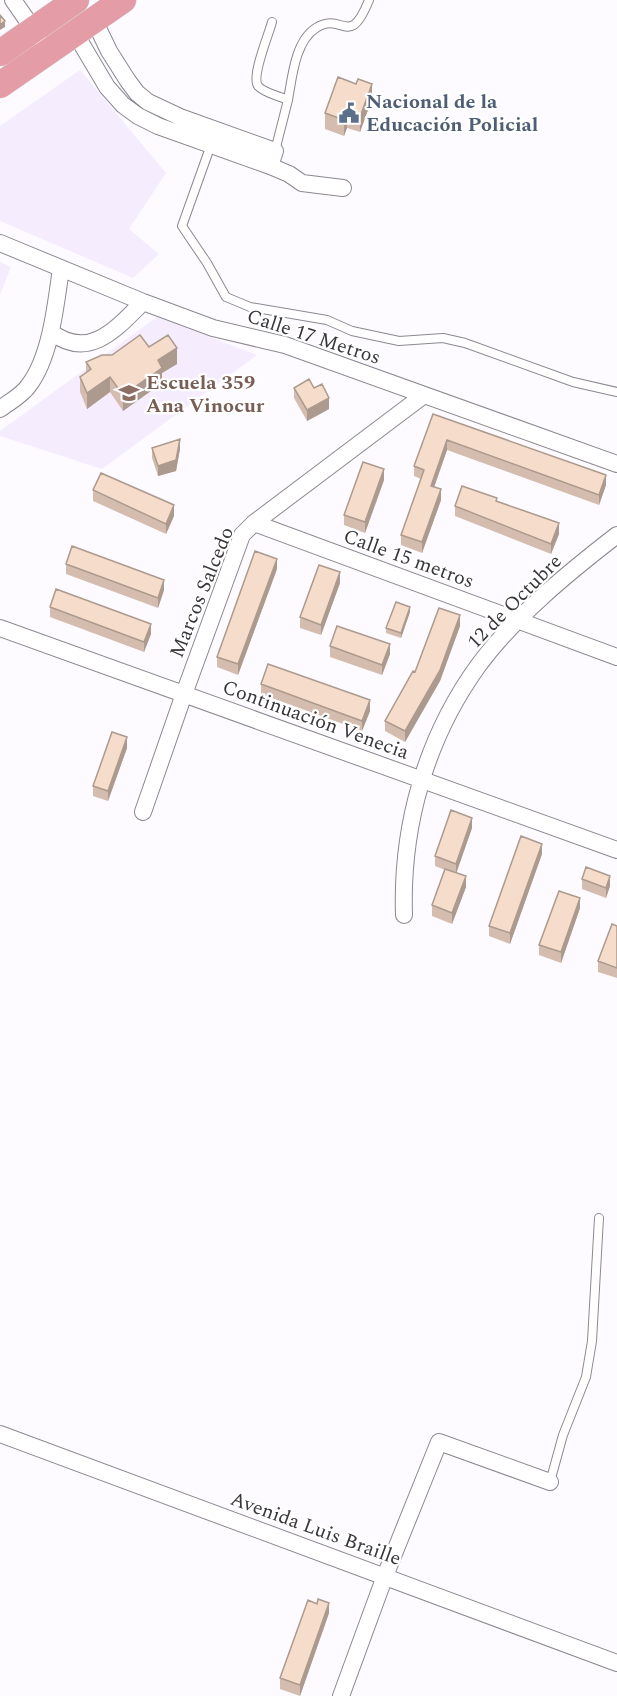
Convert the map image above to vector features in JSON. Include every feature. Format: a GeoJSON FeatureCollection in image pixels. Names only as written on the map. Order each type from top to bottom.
{"type":"FeatureCollection","features":[{"type":"Feature","properties":{"kind":"main road"},"geometry":{"type":"LineString","coordinates":[[0,53],[76,0]]}},
{"type":"Feature","properties":{"kind":"main road"},"geometry":{"type":"LineString","coordinates":[[0,85],[123,0]]}},
{"type":"Feature","properties":{"kind":"street"},"geometry":{"type":"LineString","coordinates":[[13,0],[49,51]]}},
{"type":"Feature","properties":{"kind":"street"},"geometry":{"type":"LineString","coordinates":[[84,26],[107,87],[123,105],[158,126],[213,137]]}},
{"type":"Feature","properties":{"kind":"street"},"geometry":{"type":"LineString","coordinates":[[84,26],[109,51],[137,93],[161,109],[213,137],[273,159],[302,183],[343,188]]}},
{"type":"Feature","properties":{"kind":"street","name":"Calle 17 Metros"},"geometry":{"type":"LineString","coordinates":[[0,243],[213,328],[285,345],[617,464]]}},
{"type":"Feature","properties":{"kind":"street"},"geometry":{"type":"LineString","coordinates":[[0,409],[29,386],[41,362],[51,332],[61,268]]}},
{"type":"Feature","properties":{"kind":"street"},"geometry":{"type":"LineString","coordinates":[[51,332],[67,342],[90,344],[114,330],[143,302]]}},
{"type":"Feature","properties":{"kind":"street","name":"Marcos Salcedo"},"geometry":{"type":"LineString","coordinates":[[143,812],[242,535],[254,523],[424,394]]}},
{"type":"Feature","properties":{"kind":"street","name":"Calle 15 metros"},"geometry":{"type":"LineString","coordinates":[[254,523],[617,657]]}},
{"type":"Feature","properties":{"kind":"street","name":"12 de Octubre"},"geometry":{"type":"LineString","coordinates":[[404,915],[403,885],[412,815],[420,780],[441,729],[479,666],[519,620],[581,563],[617,535]]}},
{"type":"Feature","properties":{"kind":"street","name":"Continuación Venecia"},"geometry":{"type":"LineString","coordinates":[[0,628],[617,850]]}},
{"type":"Feature","properties":{"kind":"street","name":"Avenida Luis Braille"},"geometry":{"type":"LineString","coordinates":[[0,1436],[386,1576],[617,1663]]}},
{"type":"Feature","properties":{"kind":"street"},"geometry":{"type":"LineString","coordinates":[[341,1696],[439,1442],[550,1482]]}},
{"type":"Feature","properties":{"kind":"lane"},"geometry":{"type":"LineString","coordinates":[[273,159],[288,100],[292,71],[297,55],[306,39],[316,28],[330,24],[349,27],[356,25],[361,20],[369,0]]}},
{"type":"Feature","properties":{"kind":"lane"},"geometry":{"type":"LineString","coordinates":[[272,22],[256,73],[256,82],[259,87],[288,100]]}},
{"type":"Feature","properties":{"kind":"lane"},"geometry":{"type":"LineString","coordinates":[[213,137],[182,226],[226,297],[250,307],[327,320],[352,331],[399,341],[443,338],[465,343],[573,382],[617,392]]}},
{"type":"Feature","properties":{"kind":"lane"},"geometry":{"type":"LineString","coordinates":[[550,1482],[563,1435],[586,1377],[592,1341],[598,1218]]}},
{"type":"Feature","properties":{"kind":"shaded area"},"geometry":{"type":"Polygon","coordinates":[[[80,70],[166,173],[129,229],[159,254],[133,278],[0,221],[0,126],[80,70]]]}},
{"type":"Feature","properties":{"kind":"shaded area"},"geometry":{"type":"Polygon","coordinates":[[[0,262],[11,267],[0,295],[0,262]]]}},
{"type":"Feature","properties":{"kind":"shaded area","name":"Escuela 359 Ana Vinocur"},"geometry":{"type":"Polygon","coordinates":[[[157,317],[257,355],[102,469],[0,436],[0,431],[157,317]]]}},
{"type":"Feature","properties":{"kind":"building"},"geometry":{"type":"Polygon","coordinates":[[[0,15],[5,21],[0,25],[0,15]]]}},
{"type":"Feature","properties":{"kind":"building"},"geometry":{"type":"Polygon","coordinates":[[[338,77],[356,84],[358,79],[372,84],[360,117],[347,112],[344,120],[325,113],[338,77]]]}},
{"type":"Feature","properties":{"kind":"building"},"geometry":{"type":"Polygon","coordinates":[[[140,335],[149,347],[168,335],[177,348],[158,360],[162,368],[123,395],[110,377],[87,393],[80,377],[91,369],[86,362],[102,355],[112,355],[140,335]]]}},
{"type":"Feature","properties":{"kind":"building"},"geometry":{"type":"Polygon","coordinates":[[[309,379],[314,388],[322,384],[329,398],[307,410],[294,388],[309,379]]]}},
{"type":"Feature","properties":{"kind":"building"},"geometry":{"type":"Polygon","coordinates":[[[433,414],[606,475],[599,495],[447,440],[431,486],[441,489],[422,542],[401,535],[424,470],[414,466],[433,414]]]}},
{"type":"Feature","properties":{"kind":"building"},"geometry":{"type":"Polygon","coordinates":[[[180,439],[176,460],[158,466],[152,448],[180,439]]]}},
{"type":"Feature","properties":{"kind":"building"},"geometry":{"type":"Polygon","coordinates":[[[363,462],[384,469],[365,522],[344,515],[363,462]]]}},
{"type":"Feature","properties":{"kind":"building"},"geometry":{"type":"Polygon","coordinates":[[[101,473],[174,505],[166,524],[93,490],[101,473]]]}},
{"type":"Feature","properties":{"kind":"building"},"geometry":{"type":"Polygon","coordinates":[[[462,486],[497,498],[496,501],[559,523],[551,544],[455,506],[462,486]]]}},
{"type":"Feature","properties":{"kind":"building"},"geometry":{"type":"Polygon","coordinates":[[[72,546],[164,580],[158,598],[66,564],[72,546]]]}},
{"type":"Feature","properties":{"kind":"building"},"geometry":{"type":"Polygon","coordinates":[[[255,551],[277,559],[238,664],[217,657],[255,551]]]}},
{"type":"Feature","properties":{"kind":"building"},"geometry":{"type":"Polygon","coordinates":[[[319,565],[340,572],[321,625],[300,617],[319,565]]]}},
{"type":"Feature","properties":{"kind":"building"},"geometry":{"type":"Polygon","coordinates":[[[56,589],[151,624],[144,642],[50,607],[56,589]]]}},
{"type":"Feature","properties":{"kind":"building"},"geometry":{"type":"Polygon","coordinates":[[[396,602],[410,607],[401,633],[386,628],[396,602]]]}},
{"type":"Feature","properties":{"kind":"building"},"geometry":{"type":"Polygon","coordinates":[[[439,608],[460,615],[440,670],[405,731],[385,721],[413,671],[415,672],[439,608]]]}},
{"type":"Feature","properties":{"kind":"building"},"geometry":{"type":"Polygon","coordinates":[[[337,626],[390,644],[382,665],[330,646],[337,626]]]}},
{"type":"Feature","properties":{"kind":"building"},"geometry":{"type":"Polygon","coordinates":[[[268,664],[370,700],[362,721],[261,684],[268,664]]]}},
{"type":"Feature","properties":{"kind":"building"},"geometry":{"type":"Polygon","coordinates":[[[112,732],[127,737],[108,791],[93,786],[112,732]]]}},
{"type":"Feature","properties":{"kind":"building"},"geometry":{"type":"Polygon","coordinates":[[[451,810],[472,818],[456,864],[435,856],[451,810]]]}},
{"type":"Feature","properties":{"kind":"building"},"geometry":{"type":"Polygon","coordinates":[[[521,836],[542,844],[510,933],[489,926],[521,836]]]}},
{"type":"Feature","properties":{"kind":"building"},"geometry":{"type":"Polygon","coordinates":[[[586,867],[610,876],[606,888],[582,879],[586,867]]]}},
{"type":"Feature","properties":{"kind":"building"},"geometry":{"type":"Polygon","coordinates":[[[445,869],[466,876],[452,913],[432,905],[445,869]]]}},
{"type":"Feature","properties":{"kind":"building"},"geometry":{"type":"Polygon","coordinates":[[[559,891],[580,898],[561,952],[539,945],[559,891]]]}},
{"type":"Feature","properties":{"kind":"building"},"geometry":{"type":"Polygon","coordinates":[[[612,924],[617,926],[617,968],[598,961],[612,924]]]}},
{"type":"Feature","properties":{"kind":"building"},"geometry":{"type":"Polygon","coordinates":[[[318,1599],[329,1603],[300,1685],[280,1678],[308,1600],[317,1604],[318,1599]]]}},
{"type":"Feature","properties":{"kind":"place","name":"Nacional de la Educación Policial"},"geometry":{"type":"Point","coordinates":[349,113]}},
{"type":"Feature","properties":{"kind":"place","name":"Escuela 359 Ana Vinocur"},"geometry":{"type":"Point","coordinates":[129,393]}}]}
